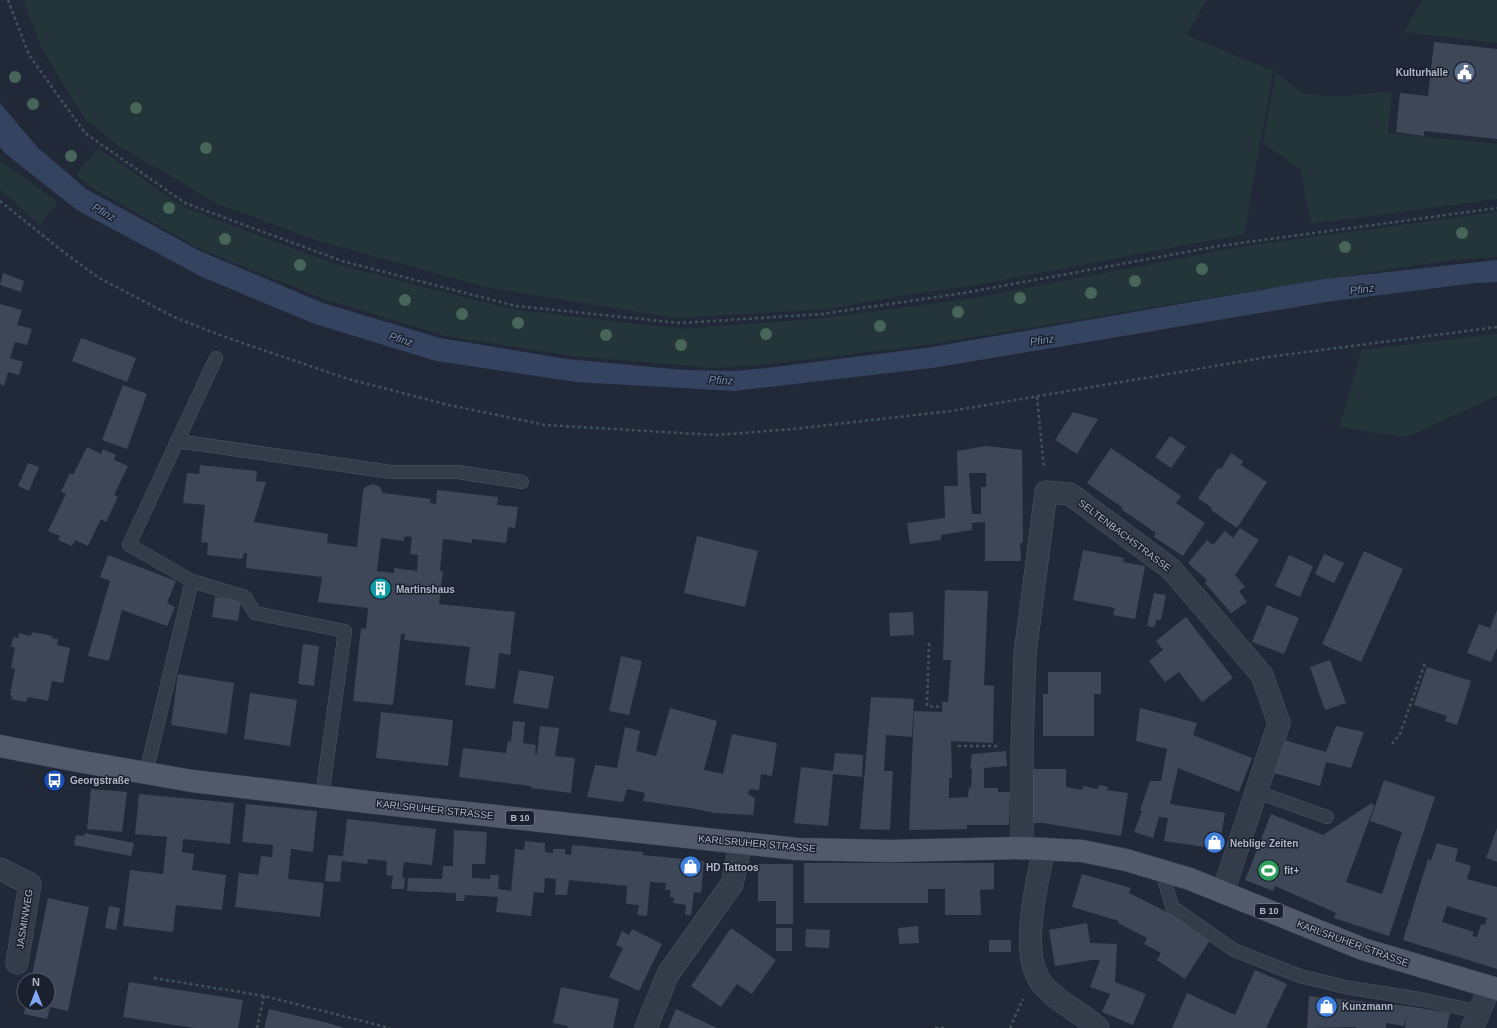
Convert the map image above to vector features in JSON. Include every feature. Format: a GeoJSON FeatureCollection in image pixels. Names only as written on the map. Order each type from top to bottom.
{"type":"FeatureCollection","features":[{"type":"Feature","properties":{"kind":"main road","name":"KARLSRUHER STRASSE"},"geometry":{"type":"LineString","coordinates":[[0,746],[200,782],[797,849],[882,851],[1022,848],[1082,851],[1126,860],[1190,879],[1363,949],[1494,988]]}},
{"type":"Feature","properties":{"kind":"street"},"geometry":{"type":"LineString","coordinates":[[1022,848],[1022,747],[1025,654],[1046,492]]}},
{"type":"Feature","properties":{"kind":"street","name":"SELTENBACHSTRASSE"},"geometry":{"type":"LineString","coordinates":[[1046,492],[1070,494],[1171,569],[1262,675],[1279,723],[1223,892]]}},
{"type":"Feature","properties":{"kind":"street"},"geometry":{"type":"LineString","coordinates":[[646,1028],[668,974],[732,884],[741,843]]}},
{"type":"Feature","properties":{"kind":"street"},"geometry":{"type":"LineString","coordinates":[[1044,849],[1031,925],[1031,950],[1034,971],[1042,984],[1057,999],[1098,1028]]}},
{"type":"Feature","properties":{"kind":"street","name":"JASMINWEG"},"geometry":{"type":"LineString","coordinates":[[0,869],[30,884],[17,963]]}},
{"type":"Feature","properties":{"kind":"street"},"geometry":{"type":"LineString","coordinates":[[1476,1020],[1494,988]]}},
{"type":"Feature","properties":{"kind":"lane"},"geometry":{"type":"LineString","coordinates":[[216,358],[129,544],[192,581],[245,597],[255,613],[345,631],[322,796]]}},
{"type":"Feature","properties":{"kind":"lane"},"geometry":{"type":"LineString","coordinates":[[177,441],[391,472],[458,472],[522,482]]}},
{"type":"Feature","properties":{"kind":"lane"},"geometry":{"type":"LineString","coordinates":[[146,773],[192,581]]}},
{"type":"Feature","properties":{"kind":"lane"},"geometry":{"type":"LineString","coordinates":[[1257,792],[1327,817]]}},
{"type":"Feature","properties":{"kind":"lane"},"geometry":{"type":"LineString","coordinates":[[1162,871],[1172,907],[1234,950],[1306,978],[1345,987],[1420,999],[1476,1020]]}},
{"type":"Feature","properties":{"kind":"path"},"geometry":{"type":"LineString","coordinates":[[8,0],[29,55],[85,133],[185,203],[342,261],[516,306],[680,323],[822,314],[964,293],[1219,246],[1497,208]]}},
{"type":"Feature","properties":{"kind":"path"},"geometry":{"type":"LineString","coordinates":[[0,201],[61,250],[100,278],[176,318],[225,337],[348,379],[449,405],[546,425],[716,435],[793,429],[951,411],[1268,357],[1497,327]]}},
{"type":"Feature","properties":{"kind":"path"},"geometry":{"type":"LineString","coordinates":[[1037,397],[1046,492]]}},
{"type":"Feature","properties":{"kind":"path"},"geometry":{"type":"LineString","coordinates":[[929,643],[927,706],[942,707]]}},
{"type":"Feature","properties":{"kind":"path"},"geometry":{"type":"LineString","coordinates":[[1392,744],[1400,734],[1425,663]]}},
{"type":"Feature","properties":{"kind":"path"},"geometry":{"type":"LineString","coordinates":[[958,746],[1022,747]]}},
{"type":"Feature","properties":{"kind":"path"},"geometry":{"type":"LineString","coordinates":[[154,978],[264,996],[390,1028]]}},
{"type":"Feature","properties":{"kind":"path"},"geometry":{"type":"LineString","coordinates":[[1010,1028],[1025,995]]}},
{"type":"Feature","properties":{"kind":"path"},"geometry":{"type":"LineString","coordinates":[[257,1028],[264,996]]}},
{"type":"Feature","properties":{"kind":"path"},"geometry":{"type":"LineString","coordinates":[[935,1028],[946,1028]]}},
{"type":"Feature","properties":{"kind":"shaded area"},"geometry":{"type":"Polygon","coordinates":[[[1207,0],[1186,35],[1273,71],[1244,234],[976,285],[906,295],[827,309],[676,318],[489,288],[319,241],[218,204],[121,147],[85,119],[43,51],[23,1],[1207,0]]]}},
{"type":"Feature","properties":{"kind":"shaded area"},"geometry":{"type":"Polygon","coordinates":[[[1422,0],[1497,0],[1497,43],[1404,32],[1422,0]]]}},
{"type":"Feature","properties":{"kind":"shaded area"},"geometry":{"type":"Polygon","coordinates":[[[1276,73],[1302,93],[1336,97],[1392,91],[1388,133],[1497,144],[1497,199],[1311,224],[1300,169],[1263,143],[1276,73]]]}},
{"type":"Feature","properties":{"kind":"shaded area"},"geometry":{"type":"Polygon","coordinates":[[[98,148],[183,207],[335,264],[510,309],[681,329],[816,319],[975,298],[1239,247],[1497,212],[1497,257],[1453,260],[1324,279],[926,345],[770,364],[715,368],[573,356],[445,336],[321,298],[200,249],[89,186],[76,175],[98,148]]]}},
{"type":"Feature","properties":{"kind":"shaded area"},"geometry":{"type":"Polygon","coordinates":[[[0,160],[58,202],[40,225],[0,189],[0,160]]]}},
{"type":"Feature","properties":{"kind":"shaded area"},"geometry":{"type":"Polygon","coordinates":[[[1497,334],[1497,396],[1406,437],[1339,427],[1362,350],[1497,334]]]}},
{"type":"Feature","properties":{"kind":"water","name":"Pfinz"},"geometry":{"type":"Polygon","coordinates":[[[0,103],[37,147],[86,189],[200,251],[323,303],[440,338],[567,359],[684,370],[734,371],[926,348],[1324,279],[1497,260],[1497,282],[1475,283],[1326,302],[932,368],[735,391],[576,382],[436,361],[315,324],[202,277],[77,210],[6,154],[0,147],[0,103]]]}},
{"type":"Feature","properties":{"kind":"building","name":"Kulturhalle"},"geometry":{"type":"Polygon","coordinates":[[[1434,42],[1497,49],[1497,139],[1424,131],[1424,136],[1396,132],[1400,93],[1428,96],[1434,42]]]}},
{"type":"Feature","properties":{"kind":"building"},"geometry":{"type":"Polygon","coordinates":[[[3,273],[24,281],[21,292],[0,285],[3,273]]]}},
{"type":"Feature","properties":{"kind":"building"},"geometry":{"type":"Polygon","coordinates":[[[0,304],[22,310],[17,325],[32,329],[27,345],[15,342],[10,358],[23,362],[19,375],[8,372],[4,386],[0,384],[0,304]]]}},
{"type":"Feature","properties":{"kind":"building"},"geometry":{"type":"Polygon","coordinates":[[[81,338],[136,358],[127,382],[72,361],[81,338]]]}},
{"type":"Feature","properties":{"kind":"building"},"geometry":{"type":"Polygon","coordinates":[[[123,385],[147,394],[127,449],[102,440],[123,385]]]}},
{"type":"Feature","properties":{"kind":"building"},"geometry":{"type":"Polygon","coordinates":[[[1073,412],[1098,419],[1077,454],[1055,440],[1073,412]]]}},
{"type":"Feature","properties":{"kind":"building"},"geometry":{"type":"Polygon","coordinates":[[[1170,436],[1186,447],[1171,468],[1155,457],[1170,436]]]}},
{"type":"Feature","properties":{"kind":"building"},"geometry":{"type":"Polygon","coordinates":[[[986,446],[1022,450],[1023,543],[1020,543],[1021,561],[985,561],[985,522],[972,523],[972,530],[941,535],[941,540],[910,544],[907,523],[945,518],[944,486],[958,486],[957,451],[986,446]],[[969,473],[972,514],[981,514],[981,487],[986,487],[986,473],[969,473]]]}},
{"type":"Feature","properties":{"kind":"building"},"geometry":{"type":"Polygon","coordinates":[[[87,447],[101,454],[103,449],[116,455],[114,460],[128,466],[114,495],[118,497],[106,522],[101,519],[88,546],[75,540],[72,546],[58,540],[60,536],[48,531],[66,494],[61,492],[70,473],[73,475],[87,447]]]}},
{"type":"Feature","properties":{"kind":"building"},"geometry":{"type":"Polygon","coordinates":[[[1111,448],[1181,496],[1176,503],[1205,523],[1183,556],[1154,537],[1156,533],[1087,483],[1111,448]]]}},
{"type":"Feature","properties":{"kind":"building"},"geometry":{"type":"Polygon","coordinates":[[[1231,453],[1243,461],[1241,465],[1267,482],[1237,528],[1211,510],[1212,508],[1198,498],[1218,468],[1221,469],[1231,453]]]}},
{"type":"Feature","properties":{"kind":"building"},"geometry":{"type":"Polygon","coordinates":[[[28,463],[39,467],[29,491],[18,486],[28,463]]]}},
{"type":"Feature","properties":{"kind":"building","name":"Martinshaus"},"geometry":{"type":"Polygon","coordinates":[[[200,465],[257,471],[256,481],[266,482],[254,522],[328,534],[327,543],[357,547],[363,491],[365,487],[373,484],[380,487],[383,493],[431,499],[430,503],[436,504],[437,490],[498,497],[497,505],[518,507],[515,528],[508,527],[506,543],[472,539],[472,543],[443,539],[440,571],[443,571],[439,604],[515,612],[510,655],[499,653],[495,689],[465,685],[470,647],[404,640],[405,634],[401,634],[393,705],[353,701],[361,628],[366,629],[368,608],[318,602],[322,577],[246,568],[247,553],[244,553],[242,559],[207,555],[208,543],[201,542],[205,505],[183,503],[187,473],[199,474],[200,465]],[[405,536],[404,541],[381,538],[377,571],[394,573],[394,568],[417,571],[418,555],[410,554],[412,537],[405,536]]]}},
{"type":"Feature","properties":{"kind":"building"},"geometry":{"type":"Polygon","coordinates":[[[1240,528],[1259,540],[1235,575],[1245,587],[1239,591],[1247,602],[1231,613],[1205,583],[1207,580],[1188,563],[1207,540],[1213,545],[1225,531],[1233,538],[1240,528]]]}},
{"type":"Feature","properties":{"kind":"building"},"geometry":{"type":"Polygon","coordinates":[[[697,536],[758,551],[745,607],[684,593],[697,536]]]}},
{"type":"Feature","properties":{"kind":"building"},"geometry":{"type":"Polygon","coordinates":[[[1083,550],[1124,558],[1123,562],[1145,566],[1135,619],[1113,615],[1115,608],[1073,600],[1083,550]]]}},
{"type":"Feature","properties":{"kind":"building"},"geometry":{"type":"Polygon","coordinates":[[[1364,551],[1403,569],[1361,662],[1322,644],[1364,551]]]}},
{"type":"Feature","properties":{"kind":"building"},"geometry":{"type":"Polygon","coordinates":[[[1324,554],[1344,563],[1334,583],[1315,574],[1324,554]]]}},
{"type":"Feature","properties":{"kind":"building"},"geometry":{"type":"Polygon","coordinates":[[[108,555],[176,581],[167,603],[175,607],[167,626],[122,610],[109,661],[88,656],[110,581],[100,577],[108,555]]]}},
{"type":"Feature","properties":{"kind":"building"},"geometry":{"type":"Polygon","coordinates":[[[1289,555],[1313,566],[1300,597],[1275,586],[1289,555]]]}},
{"type":"Feature","properties":{"kind":"building"},"geometry":{"type":"Polygon","coordinates":[[[945,590],[988,591],[984,685],[994,686],[993,743],[951,741],[952,778],[949,778],[949,798],[968,797],[969,787],[971,788],[972,769],[970,769],[972,754],[1006,751],[1007,766],[984,768],[984,788],[998,788],[998,792],[1010,792],[1009,825],[967,825],[967,829],[909,830],[914,711],[942,712],[942,702],[948,702],[951,660],[943,660],[945,590]]]}},
{"type":"Feature","properties":{"kind":"building"},"geometry":{"type":"Polygon","coordinates":[[[1154,593],[1166,595],[1161,620],[1156,620],[1155,627],[1147,626],[1154,593]]]}},
{"type":"Feature","properties":{"kind":"building"},"geometry":{"type":"Polygon","coordinates":[[[215,597],[241,600],[238,621],[212,617],[215,597]]]}},
{"type":"Feature","properties":{"kind":"building"},"geometry":{"type":"Polygon","coordinates":[[[1267,605],[1299,618],[1284,654],[1252,642],[1267,605]]]}},
{"type":"Feature","properties":{"kind":"building"},"geometry":{"type":"Polygon","coordinates":[[[1497,610],[1497,648],[1491,662],[1467,653],[1479,624],[1490,628],[1497,610]]]}},
{"type":"Feature","properties":{"kind":"building"},"geometry":{"type":"Polygon","coordinates":[[[913,612],[914,635],[890,636],[889,613],[913,612]]]}},
{"type":"Feature","properties":{"kind":"building"},"geometry":{"type":"Polygon","coordinates":[[[1186,617],[1233,678],[1202,702],[1179,672],[1165,682],[1149,661],[1163,650],[1156,641],[1186,617]]]}},
{"type":"Feature","properties":{"kind":"building"},"geometry":{"type":"Polygon","coordinates":[[[32,632],[53,636],[52,638],[58,639],[57,645],[70,648],[63,683],[52,681],[48,701],[28,697],[26,702],[11,699],[12,696],[10,695],[15,669],[11,668],[15,647],[11,647],[13,637],[18,638],[19,633],[31,636],[32,632]]]}},
{"type":"Feature","properties":{"kind":"building"},"geometry":{"type":"Polygon","coordinates":[[[303,644],[319,646],[314,686],[298,684],[303,644]]]}},
{"type":"Feature","properties":{"kind":"building"},"geometry":{"type":"Polygon","coordinates":[[[621,656],[642,661],[629,715],[609,711],[621,656]]]}},
{"type":"Feature","properties":{"kind":"building"},"geometry":{"type":"Polygon","coordinates":[[[1330,660],[1346,703],[1325,710],[1310,667],[1330,660]]]}},
{"type":"Feature","properties":{"kind":"building"},"geometry":{"type":"Polygon","coordinates":[[[1427,667],[1471,681],[1457,725],[1445,721],[1447,716],[1414,705],[1427,667]]]}},
{"type":"Feature","properties":{"kind":"building"},"geometry":{"type":"Polygon","coordinates":[[[519,670],[554,676],[548,709],[513,703],[519,670]]]}},
{"type":"Feature","properties":{"kind":"building"},"geometry":{"type":"Polygon","coordinates":[[[1048,672],[1101,672],[1101,694],[1094,694],[1094,736],[1043,736],[1043,694],[1048,694],[1048,672]]]}},
{"type":"Feature","properties":{"kind":"building"},"geometry":{"type":"Polygon","coordinates":[[[178,674],[234,683],[227,734],[171,725],[178,674]]]}},
{"type":"Feature","properties":{"kind":"building"},"geometry":{"type":"Polygon","coordinates":[[[250,693],[297,700],[290,746],[244,739],[250,693]]]}},
{"type":"Feature","properties":{"kind":"building"},"geometry":{"type":"Polygon","coordinates":[[[871,697],[914,699],[912,737],[886,735],[884,771],[893,771],[890,830],[860,829],[871,697]]]}},
{"type":"Feature","properties":{"kind":"building"},"geometry":{"type":"Polygon","coordinates":[[[670,708],[717,721],[704,770],[723,774],[732,734],[777,743],[772,776],[761,774],[759,790],[749,789],[748,794],[755,798],[753,815],[715,813],[643,801],[645,793],[627,789],[623,802],[587,797],[595,765],[617,768],[625,727],[640,731],[636,751],[656,756],[670,708]]]}},
{"type":"Feature","properties":{"kind":"building"},"geometry":{"type":"Polygon","coordinates":[[[1140,708],[1197,723],[1193,735],[1252,758],[1239,792],[1178,768],[1170,804],[1225,813],[1219,849],[1164,841],[1168,818],[1159,817],[1153,838],[1134,832],[1142,811],[1140,810],[1150,781],[1161,781],[1167,749],[1136,741],[1140,708]]]}},
{"type":"Feature","properties":{"kind":"building"},"geometry":{"type":"Polygon","coordinates":[[[381,712],[453,720],[448,766],[376,758],[381,712]]]}},
{"type":"Feature","properties":{"kind":"building"},"geometry":{"type":"Polygon","coordinates":[[[513,721],[525,722],[523,743],[536,745],[535,754],[537,754],[540,726],[559,728],[555,756],[575,758],[571,793],[531,788],[531,786],[459,777],[463,748],[506,753],[508,741],[511,742],[513,721]]]}},
{"type":"Feature","properties":{"kind":"building"},"geometry":{"type":"Polygon","coordinates":[[[1336,726],[1364,732],[1351,768],[1326,762],[1320,786],[1274,773],[1284,740],[1326,752],[1336,726]]]}},
{"type":"Feature","properties":{"kind":"building"},"geometry":{"type":"Polygon","coordinates":[[[835,753],[863,755],[862,777],[833,774],[828,826],[794,823],[801,767],[833,771],[835,753]]]}},
{"type":"Feature","properties":{"kind":"building"},"geometry":{"type":"Polygon","coordinates":[[[1027,769],[1066,769],[1066,787],[1083,790],[1083,786],[1098,789],[1099,785],[1108,787],[1107,790],[1128,793],[1121,836],[1043,823],[1026,823],[1027,769]]]}},
{"type":"Feature","properties":{"kind":"building"},"geometry":{"type":"Polygon","coordinates":[[[1384,780],[1435,797],[1389,936],[1334,918],[1336,913],[1275,886],[1273,891],[1245,880],[1271,814],[1323,835],[1370,804],[1373,804],[1374,807],[1346,882],[1382,894],[1402,832],[1370,821],[1384,780]]]}},
{"type":"Feature","properties":{"kind":"building"},"geometry":{"type":"Polygon","coordinates":[[[91,789],[127,792],[122,832],[87,829],[91,789]]]}},
{"type":"Feature","properties":{"kind":"building"},"geometry":{"type":"Polygon","coordinates":[[[139,794],[234,803],[230,844],[183,839],[182,852],[194,854],[192,870],[226,875],[222,910],[176,905],[173,932],[123,926],[130,870],[163,874],[167,837],[135,834],[139,794]]]}},
{"type":"Feature","properties":{"kind":"building"},"geometry":{"type":"Polygon","coordinates":[[[246,804],[317,811],[313,852],[291,849],[288,879],[324,883],[320,917],[235,907],[239,873],[258,875],[261,856],[272,857],[273,845],[242,842],[246,804]]]}},
{"type":"Feature","properties":{"kind":"building"},"geometry":{"type":"Polygon","coordinates":[[[347,819],[436,829],[432,865],[404,862],[402,877],[405,878],[404,889],[391,889],[393,876],[386,875],[387,861],[368,859],[367,864],[342,861],[340,882],[325,881],[328,855],[343,856],[347,819]]]}},
{"type":"Feature","properties":{"kind":"building"},"geometry":{"type":"Polygon","coordinates":[[[1497,828],[1497,862],[1486,858],[1497,828]]]}},
{"type":"Feature","properties":{"kind":"building"},"geometry":{"type":"Polygon","coordinates":[[[454,830],[487,832],[485,864],[472,864],[472,878],[490,879],[490,875],[499,875],[498,889],[511,891],[515,849],[524,850],[525,841],[545,843],[545,852],[553,853],[553,849],[565,849],[565,854],[571,855],[572,845],[643,852],[643,855],[704,861],[701,893],[694,892],[691,915],[685,915],[686,905],[673,903],[674,898],[670,897],[670,890],[665,890],[666,883],[650,882],[647,916],[637,915],[639,905],[626,904],[627,886],[569,880],[567,895],[555,895],[556,879],[545,878],[544,893],[534,892],[531,916],[496,912],[498,897],[465,895],[464,901],[456,901],[456,893],[407,891],[408,878],[442,879],[443,866],[453,866],[454,830]]]}},
{"type":"Feature","properties":{"kind":"building"},"geometry":{"type":"Polygon","coordinates":[[[85,833],[134,843],[131,856],[74,845],[76,835],[85,836],[85,833]]]}},
{"type":"Feature","properties":{"kind":"building"},"geometry":{"type":"Polygon","coordinates":[[[1437,843],[1458,849],[1455,861],[1471,866],[1467,879],[1497,887],[1497,969],[1403,940],[1428,859],[1431,860],[1437,843]],[[1447,906],[1442,922],[1474,932],[1472,936],[1477,937],[1481,924],[1485,925],[1487,918],[1447,906]]]}},
{"type":"Feature","properties":{"kind":"building"},"geometry":{"type":"Polygon","coordinates":[[[804,863],[994,863],[994,889],[980,890],[981,915],[945,915],[945,889],[928,889],[928,903],[804,903],[804,863]]]}},
{"type":"Feature","properties":{"kind":"building"},"geometry":{"type":"Polygon","coordinates":[[[758,864],[793,864],[793,924],[776,924],[776,901],[758,901],[758,864]]]}},
{"type":"Feature","properties":{"kind":"building"},"geometry":{"type":"Polygon","coordinates":[[[1082,874],[1131,888],[1129,893],[1179,918],[1210,940],[1185,979],[1157,960],[1161,953],[1144,944],[1147,938],[1118,923],[1119,921],[1072,907],[1082,874]]]}},
{"type":"Feature","properties":{"kind":"building"},"geometry":{"type":"Polygon","coordinates":[[[48,898],[89,907],[68,1011],[56,1008],[56,972],[33,972],[48,898]]]}},
{"type":"Feature","properties":{"kind":"building"},"geometry":{"type":"Polygon","coordinates":[[[109,906],[120,908],[116,930],[105,928],[109,906]]]}},
{"type":"Feature","properties":{"kind":"building"},"geometry":{"type":"Polygon","coordinates":[[[1087,923],[1090,943],[1117,944],[1115,982],[1146,994],[1133,1025],[1102,1012],[1110,994],[1090,987],[1100,960],[1055,966],[1049,930],[1087,923]]]}},
{"type":"Feature","properties":{"kind":"building"},"geometry":{"type":"Polygon","coordinates":[[[918,926],[919,943],[899,944],[898,928],[918,926]]]}},
{"type":"Feature","properties":{"kind":"building"},"geometry":{"type":"Polygon","coordinates":[[[731,928],[776,960],[752,994],[737,984],[721,1007],[691,986],[731,928]]]}},
{"type":"Feature","properties":{"kind":"building"},"geometry":{"type":"Polygon","coordinates":[[[776,928],[792,928],[792,951],[776,951],[776,928]]]}},
{"type":"Feature","properties":{"kind":"building"},"geometry":{"type":"Polygon","coordinates":[[[632,929],[662,944],[639,991],[609,977],[623,948],[616,945],[622,931],[629,935],[632,929]]]}},
{"type":"Feature","properties":{"kind":"building"},"geometry":{"type":"Polygon","coordinates":[[[806,929],[830,930],[829,948],[805,947],[806,929]]]}},
{"type":"Feature","properties":{"kind":"building"},"geometry":{"type":"Polygon","coordinates":[[[989,940],[1011,940],[1011,952],[989,952],[989,940]]]}},
{"type":"Feature","properties":{"kind":"building"},"geometry":{"type":"Polygon","coordinates":[[[1255,970],[1287,984],[1266,1028],[1172,1028],[1187,993],[1235,1015],[1255,970]]]}},
{"type":"Feature","properties":{"kind":"building"},"geometry":{"type":"Polygon","coordinates":[[[129,982],[243,1000],[238,1028],[194,1028],[123,1017],[129,982]]]}},
{"type":"Feature","properties":{"kind":"building"},"geometry":{"type":"Polygon","coordinates":[[[561,987],[619,999],[613,1028],[567,1028],[568,1026],[553,1023],[561,987]]]}},
{"type":"Feature","properties":{"kind":"building"},"geometry":{"type":"Polygon","coordinates":[[[1309,996],[1408,1006],[1450,1013],[1447,1028],[1405,1028],[1407,1014],[1404,1026],[1386,1023],[1386,1028],[1307,1028],[1309,996]]]}},
{"type":"Feature","properties":{"kind":"building"},"geometry":{"type":"Polygon","coordinates":[[[269,1009],[328,1023],[344,1028],[264,1028],[269,1009]]]}},
{"type":"Feature","properties":{"kind":"building"},"geometry":{"type":"Polygon","coordinates":[[[676,1009],[717,1028],[668,1028],[676,1009]]]}},
{"type":"Feature","properties":{"kind":"building"},"geometry":{"type":"Polygon","coordinates":[[[24,1012],[49,1012],[47,1019],[24,1014],[24,1012]]]}},
{"type":"Feature","properties":{"kind":"place","name":"Kulturhalle"},"geometry":{"type":"Point","coordinates":[1464,72]}},
{"type":"Feature","properties":{"kind":"place","name":"Martinshaus"},"geometry":{"type":"Point","coordinates":[380,589]}},
{"type":"Feature","properties":{"kind":"place","name":"Georgstraße"},"geometry":{"type":"Point","coordinates":[54,780]}},
{"type":"Feature","properties":{"kind":"place","name":"Neblige Zeiten"},"geometry":{"type":"Point","coordinates":[1214,843]}},
{"type":"Feature","properties":{"kind":"place","name":"HD Tattoos"},"geometry":{"type":"Point","coordinates":[690,867]}},
{"type":"Feature","properties":{"kind":"place","name":"fit+"},"geometry":{"type":"Point","coordinates":[1268,870]}},
{"type":"Feature","properties":{"kind":"place","name":"Kunzmann"},"geometry":{"type":"Point","coordinates":[1327,1006]}}]}
